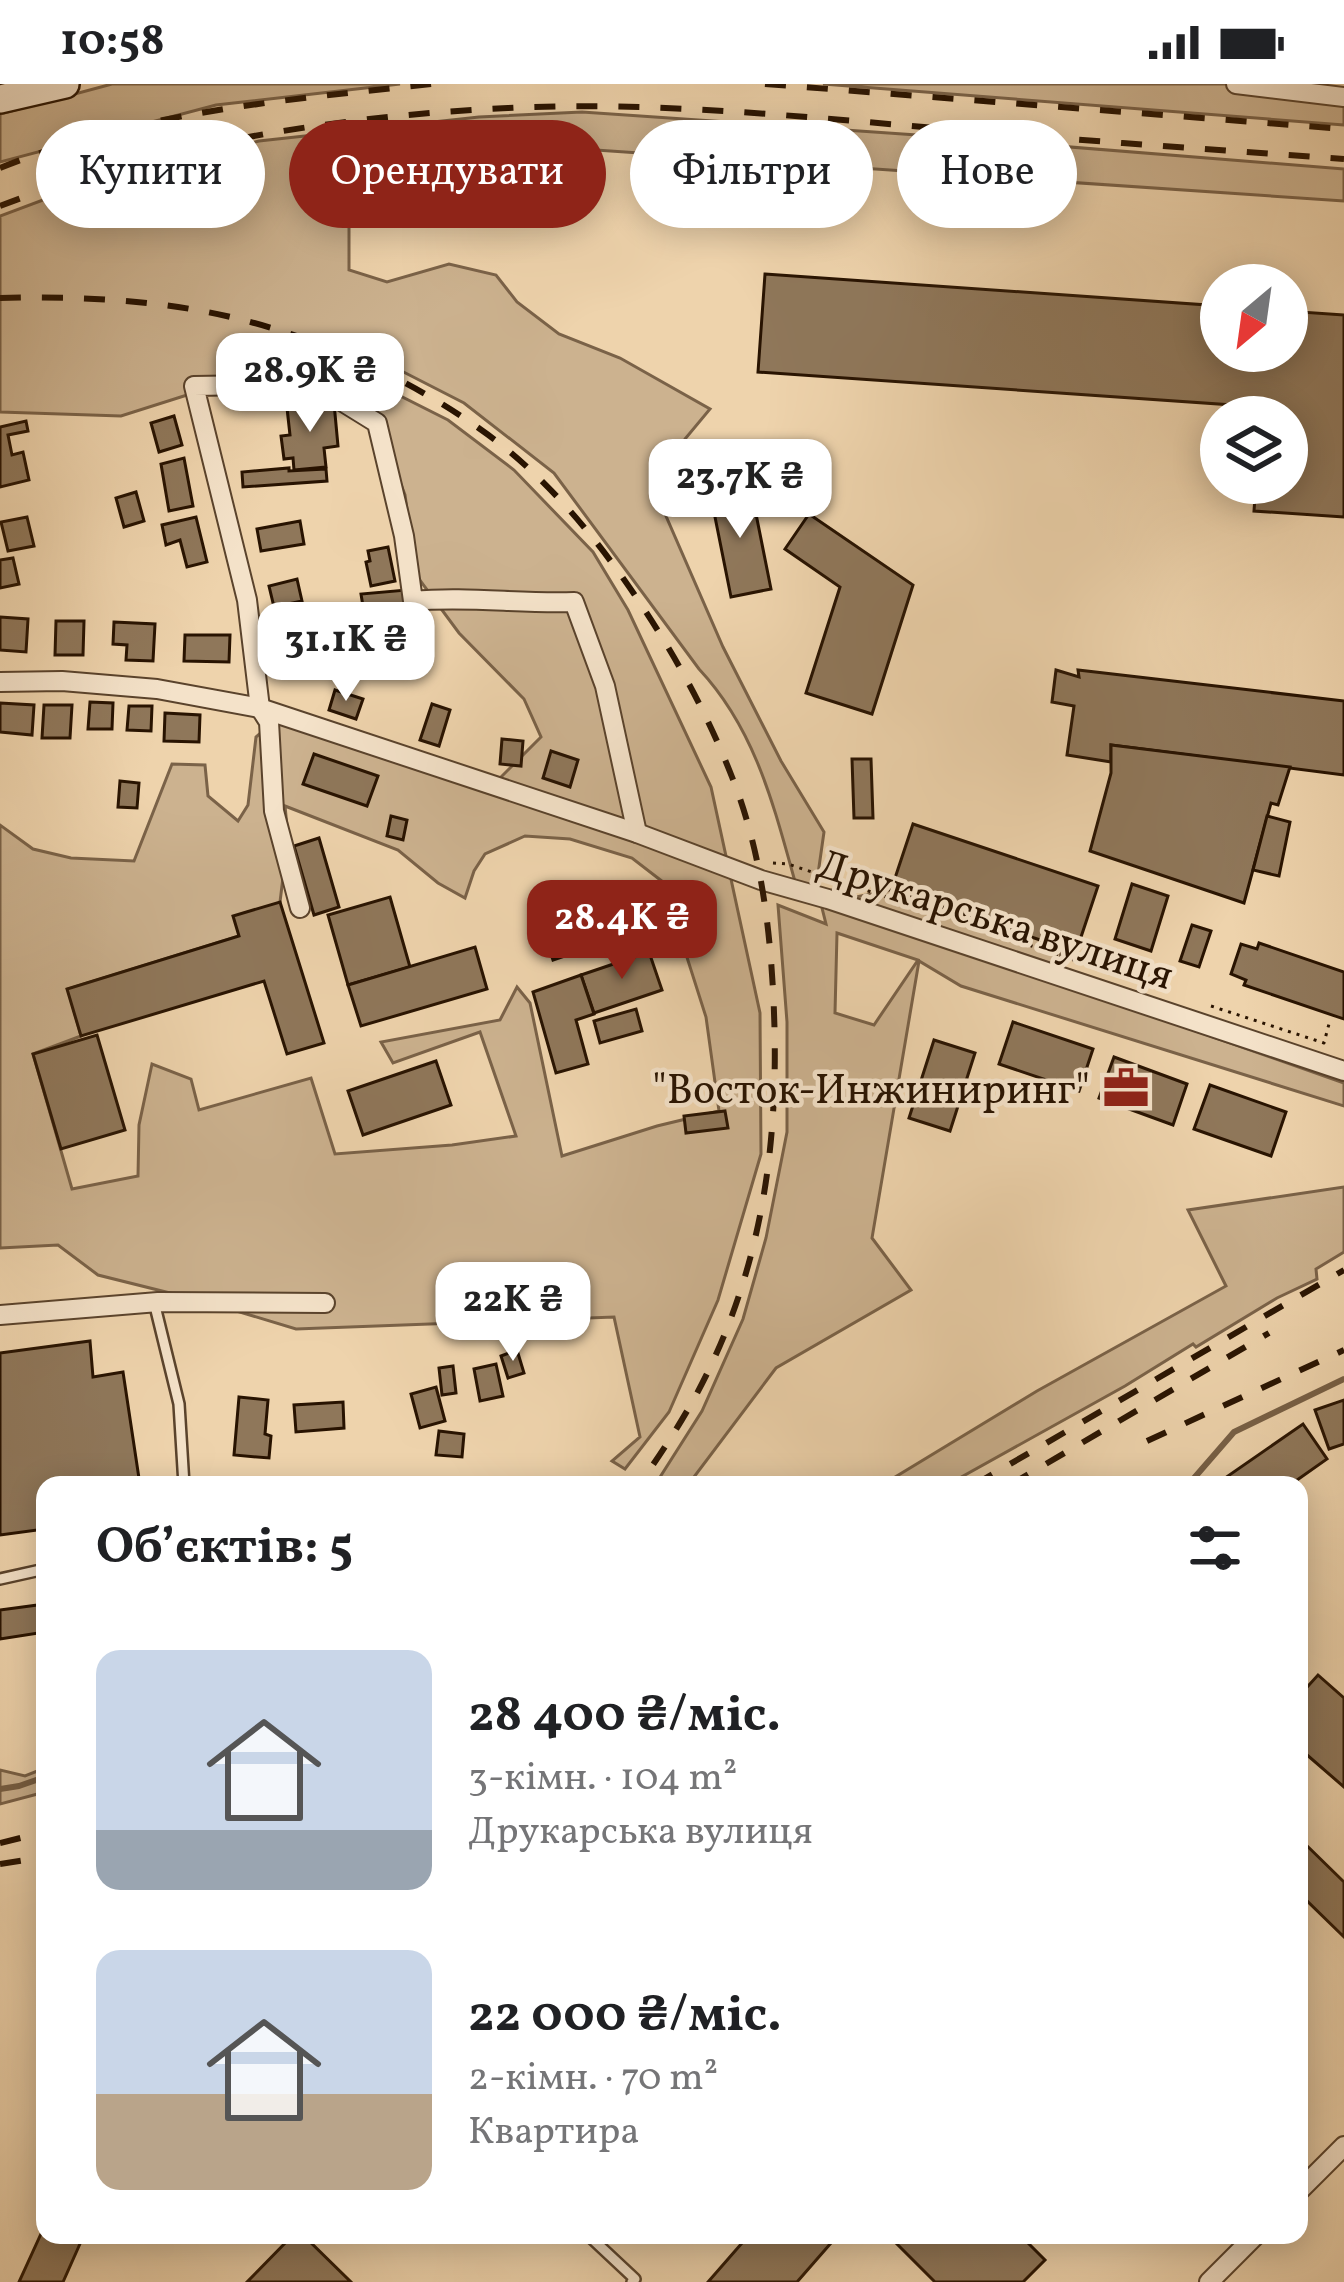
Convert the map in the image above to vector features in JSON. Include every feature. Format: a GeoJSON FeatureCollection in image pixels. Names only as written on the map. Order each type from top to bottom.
{"type":"FeatureCollection","features":[{"type":"Feature","properties":{"kind":"main road"},"geometry":{"type":"LineString","coordinates":[[0,99],[65,84]]}},
{"type":"Feature","properties":{"kind":"street"},"geometry":{"type":"LineString","coordinates":[[1236,84],[1344,98]]}},
{"type":"Feature","properties":{"kind":"street"},"geometry":{"type":"LineString","coordinates":[[299,908],[274,811],[269,722],[260,708],[247,600],[194,386],[314,384],[377,423],[404,536],[413,601],[574,602],[605,686],[637,833]]}},
{"type":"Feature","properties":{"kind":"street","name":"Друкарська вулиця"},"geometry":{"type":"LineString","coordinates":[[0,682],[62,681],[157,689],[260,708],[637,833],[761,880],[1344,1071]]}},
{"type":"Feature","properties":{"kind":"street"},"geometry":{"type":"LineString","coordinates":[[0,1315],[154,1303],[325,1303]]}},
{"type":"Feature","properties":{"kind":"street"},"geometry":{"type":"LineString","coordinates":[[1308,2182],[1344,2146]]}},
{"type":"Feature","properties":{"kind":"street"},"geometry":{"type":"LineString","coordinates":[[1209,2282],[1247,2244]]}},
{"type":"Feature","properties":{"kind":"lane"},"geometry":{"type":"LineString","coordinates":[[154,1303],[178,1404],[183,1476]]}},
{"type":"Feature","properties":{"kind":"lane"},"geometry":{"type":"LineString","coordinates":[[0,1579],[36,1572]]}},
{"type":"Feature","properties":{"kind":"lane"},"geometry":{"type":"LineString","coordinates":[[598,2244],[635,2279],[632,2282]]}},
{"type":"Feature","properties":{"kind":"path"},"geometry":{"type":"LineString","coordinates":[[772,863],[906,902],[1117,975]]}},
{"type":"Feature","properties":{"kind":"path"},"geometry":{"type":"LineString","coordinates":[[1199,1002],[1324,1043],[1330,1020]]}},
{"type":"Feature","properties":{"kind":"shaded area"},"geometry":{"type":"Polygon","coordinates":[[[112,84],[400,84],[216,105],[159,120],[36,120],[36,152],[0,162],[0,114],[112,84]]]}},
{"type":"Feature","properties":{"kind":"shaded area"},"geometry":{"type":"Polygon","coordinates":[[[823,84],[1236,84],[1344,95],[1344,125],[823,84]]]}},
{"type":"Feature","properties":{"kind":"shaded area"},"geometry":{"type":"Polygon","coordinates":[[[582,112],[698,120],[630,120],[630,152],[606,151],[606,120],[452,120],[582,112]]]}},
{"type":"Feature","properties":{"kind":"shaded area"},"geometry":{"type":"Polygon","coordinates":[[[873,132],[897,134],[897,171],[873,169],[873,132]]]}},
{"type":"Feature","properties":{"kind":"shaded area"},"geometry":{"type":"Polygon","coordinates":[[[289,138],[289,228],[349,228],[349,270],[387,282],[449,264],[496,275],[517,302],[559,334],[620,358],[710,409],[685,439],[659,500],[723,647],[781,761],[824,832],[815,895],[796,885],[761,771],[735,718],[554,473],[464,403],[343,341],[341,366],[448,420],[514,470],[593,552],[628,610],[711,787],[760,1013],[761,1154],[718,1300],[669,1412],[625,1469],[612,1461],[640,1437],[614,1317],[296,1329],[98,1275],[58,1245],[0,1248],[0,825],[33,849],[71,858],[134,861],[172,764],[205,765],[208,796],[238,821],[248,805],[256,737],[281,715],[493,785],[541,737],[524,699],[459,633],[416,575],[405,495],[377,422],[338,400],[246,385],[187,395],[121,416],[0,412],[0,216],[36,203],[36,228],[265,228],[265,140],[289,138]],[[285,806],[288,837],[280,902],[239,936],[68,989],[81,1036],[33,1054],[72,1189],[138,1176],[139,1125],[152,1064],[191,1079],[199,1110],[311,1078],[335,1154],[516,1136],[480,1032],[393,1063],[381,1042],[500,1020],[517,987],[530,1003],[562,1156],[719,1111],[706,1017],[663,882],[632,858],[570,839],[525,836],[485,854],[465,898],[398,850],[285,806]]]}},
{"type":"Feature","properties":{"kind":"shaded area"},"geometry":{"type":"Polygon","coordinates":[[[1077,148],[1344,169],[1344,201],[1077,183],[1077,148]]]}},
{"type":"Feature","properties":{"kind":"shaded area"},"geometry":{"type":"Polygon","coordinates":[[[891,890],[1061,946],[1059,983],[1344,1083],[1344,1106],[961,986],[919,961],[872,1238],[911,1290],[776,1368],[695,1476],[661,1476],[702,1411],[743,1319],[766,1238],[787,1132],[787,1022],[778,905],[826,924],[821,904],[891,890]],[[837,933],[835,1013],[874,1025],[918,960],[837,933]]]}},
{"type":"Feature","properties":{"kind":"shaded area"},"geometry":{"type":"Polygon","coordinates":[[[1344,1187],[1344,1252],[1316,1269],[1317,1279],[963,1476],[897,1476],[1226,1286],[1188,1210],[1344,1187]]]}},
{"type":"Feature","properties":{"kind":"shaded area"},"geometry":{"type":"Polygon","coordinates":[[[0,1770],[25,1776],[36,1772],[36,1794],[0,1804],[0,1770]]]}},
{"type":"Feature","properties":{"kind":"building"},"geometry":{"type":"Polygon","coordinates":[[[765,274],[1200,305],[1200,372],[1308,372],[1308,312],[1344,315],[1344,517],[1254,511],[1254,504],[1308,504],[1308,396],[1200,396],[1200,403],[758,372],[765,274]]]}},
{"type":"Feature","properties":{"kind":"building"},"geometry":{"type":"Polygon","coordinates":[[[334,403],[338,446],[324,448],[326,467],[294,470],[293,458],[284,459],[281,436],[290,435],[287,408],[334,403]]]}},
{"type":"Feature","properties":{"kind":"building"},"geometry":{"type":"Polygon","coordinates":[[[174,416],[182,445],[159,452],[151,423],[174,416]]]}},
{"type":"Feature","properties":{"kind":"building"},"geometry":{"type":"Polygon","coordinates":[[[26,421],[28,431],[8,435],[12,455],[23,452],[29,480],[0,487],[0,427],[26,421]]]}},
{"type":"Feature","properties":{"kind":"building"},"geometry":{"type":"Polygon","coordinates":[[[184,458],[193,506],[169,511],[161,464],[184,458]]]}},
{"type":"Feature","properties":{"kind":"building"},"geometry":{"type":"Polygon","coordinates":[[[326,469],[327,481],[243,487],[242,472],[326,469]]]}},
{"type":"Feature","properties":{"kind":"building"},"geometry":{"type":"Polygon","coordinates":[[[750,484],[771,589],[731,597],[710,492],[750,484]]]}},
{"type":"Feature","properties":{"kind":"building"},"geometry":{"type":"Polygon","coordinates":[[[136,492],[144,521],[124,527],[116,498],[136,492]]]}},
{"type":"Feature","properties":{"kind":"building"},"geometry":{"type":"Polygon","coordinates":[[[809,514],[913,585],[872,714],[806,693],[840,587],[785,549],[809,514]]]}},
{"type":"Feature","properties":{"kind":"building"},"geometry":{"type":"Polygon","coordinates":[[[27,517],[34,546],[8,551],[1,522],[27,517]]]}},
{"type":"Feature","properties":{"kind":"building"},"geometry":{"type":"Polygon","coordinates":[[[196,517],[207,562],[187,567],[180,540],[166,545],[162,525],[196,517]]]}},
{"type":"Feature","properties":{"kind":"building"},"geometry":{"type":"Polygon","coordinates":[[[300,521],[304,544],[261,551],[257,529],[300,521]]]}},
{"type":"Feature","properties":{"kind":"building"},"geometry":{"type":"Polygon","coordinates":[[[388,547],[395,581],[371,586],[368,551],[388,547]]]}},
{"type":"Feature","properties":{"kind":"building"},"geometry":{"type":"Polygon","coordinates":[[[13,558],[19,584],[0,588],[0,560],[13,558]]]}},
{"type":"Feature","properties":{"kind":"building"},"geometry":{"type":"Polygon","coordinates":[[[297,579],[302,601],[274,607],[269,586],[297,579]]]}},
{"type":"Feature","properties":{"kind":"building"},"geometry":{"type":"Polygon","coordinates":[[[406,590],[411,621],[366,625],[361,594],[406,590]]]}},
{"type":"Feature","properties":{"kind":"building"},"geometry":{"type":"Polygon","coordinates":[[[0,617],[28,619],[26,652],[0,650],[0,617]]]}},
{"type":"Feature","properties":{"kind":"building"},"geometry":{"type":"Polygon","coordinates":[[[56,621],[84,621],[83,655],[55,655],[56,621]]]}},
{"type":"Feature","properties":{"kind":"building"},"geometry":{"type":"Polygon","coordinates":[[[114,622],[155,624],[153,661],[126,660],[127,645],[113,644],[114,622]]]}},
{"type":"Feature","properties":{"kind":"building"},"geometry":{"type":"Polygon","coordinates":[[[318,629],[320,647],[292,650],[290,632],[318,629]]]}},
{"type":"Feature","properties":{"kind":"building"},"geometry":{"type":"Polygon","coordinates":[[[185,635],[230,635],[229,662],[184,661],[185,635]]]}},
{"type":"Feature","properties":{"kind":"building"},"geometry":{"type":"Polygon","coordinates":[[[408,641],[412,665],[383,667],[379,644],[408,641]]]}},
{"type":"Feature","properties":{"kind":"building"},"geometry":{"type":"Polygon","coordinates":[[[1056,670],[1079,677],[1078,670],[1344,701],[1344,775],[1111,745],[1111,762],[1067,755],[1074,706],[1052,702],[1056,670]]]}},
{"type":"Feature","properties":{"kind":"building"},"geometry":{"type":"Polygon","coordinates":[[[335,690],[363,699],[356,719],[329,710],[335,690]]]}},
{"type":"Feature","properties":{"kind":"building"},"geometry":{"type":"Polygon","coordinates":[[[90,702],[113,703],[112,729],[88,729],[90,702]]]}},
{"type":"Feature","properties":{"kind":"building"},"geometry":{"type":"Polygon","coordinates":[[[0,703],[34,705],[32,735],[0,732],[0,703]]]}},
{"type":"Feature","properties":{"kind":"building"},"geometry":{"type":"Polygon","coordinates":[[[432,704],[450,710],[439,746],[420,740],[432,704]]]}},
{"type":"Feature","properties":{"kind":"building"},"geometry":{"type":"Polygon","coordinates":[[[44,705],[72,705],[70,738],[42,738],[44,705]]]}},
{"type":"Feature","properties":{"kind":"building"},"geometry":{"type":"Polygon","coordinates":[[[129,706],[152,706],[151,731],[127,730],[129,706]]]}},
{"type":"Feature","properties":{"kind":"building"},"geometry":{"type":"Polygon","coordinates":[[[165,713],[200,715],[199,742],[164,741],[165,713]]]}},
{"type":"Feature","properties":{"kind":"building"},"geometry":{"type":"Polygon","coordinates":[[[502,739],[523,741],[521,766],[500,764],[502,739]]]}},
{"type":"Feature","properties":{"kind":"building"},"geometry":{"type":"Polygon","coordinates":[[[1111,745],[1290,767],[1278,805],[1271,803],[1244,903],[1090,851],[1111,773],[1111,745]]]}},
{"type":"Feature","properties":{"kind":"building"},"geometry":{"type":"Polygon","coordinates":[[[551,751],[578,760],[570,787],[543,778],[551,751]]]}},
{"type":"Feature","properties":{"kind":"building"},"geometry":{"type":"Polygon","coordinates":[[[314,754],[378,776],[367,806],[303,784],[314,754]]]}},
{"type":"Feature","properties":{"kind":"building"},"geometry":{"type":"Polygon","coordinates":[[[852,759],[871,759],[873,818],[854,818],[852,759]]]}},
{"type":"Feature","properties":{"kind":"building"},"geometry":{"type":"Polygon","coordinates":[[[120,781],[139,783],[137,808],[118,807],[120,781]]]}},
{"type":"Feature","properties":{"kind":"building"},"geometry":{"type":"Polygon","coordinates":[[[391,816],[407,820],[403,840],[387,836],[391,816]]]}},
{"type":"Feature","properties":{"kind":"building"},"geometry":{"type":"Polygon","coordinates":[[[1267,816],[1290,822],[1279,876],[1253,870],[1267,816]]]}},
{"type":"Feature","properties":{"kind":"building"},"geometry":{"type":"Polygon","coordinates":[[[913,824],[1098,886],[1076,952],[891,890],[913,824]]]}},
{"type":"Feature","properties":{"kind":"building"},"geometry":{"type":"Polygon","coordinates":[[[319,838],[339,907],[314,915],[294,846],[319,838]]]}},
{"type":"Feature","properties":{"kind":"building"},"geometry":{"type":"Polygon","coordinates":[[[1132,884],[1168,896],[1151,951],[1115,939],[1132,884]]]}},
{"type":"Feature","properties":{"kind":"building"},"geometry":{"type":"Polygon","coordinates":[[[635,888],[649,927],[553,960],[540,920],[635,888]]]}},
{"type":"Feature","properties":{"kind":"building"},"geometry":{"type":"Polygon","coordinates":[[[390,897],[410,967],[348,985],[328,915],[390,897]]]}},
{"type":"Feature","properties":{"kind":"building"},"geometry":{"type":"Polygon","coordinates":[[[280,902],[324,1043],[287,1054],[264,981],[81,1036],[67,989],[239,936],[233,916],[280,902]]]}},
{"type":"Feature","properties":{"kind":"building"},"geometry":{"type":"Polygon","coordinates":[[[1192,925],[1211,931],[1199,967],[1180,961],[1192,925]]]}},
{"type":"Feature","properties":{"kind":"building"},"geometry":{"type":"Polygon","coordinates":[[[1259,943],[1344,972],[1344,1019],[1244,985],[1246,980],[1231,974],[1241,944],[1257,949],[1259,943]]]}},
{"type":"Feature","properties":{"kind":"building"},"geometry":{"type":"Polygon","coordinates":[[[475,947],[487,989],[361,1026],[348,985],[475,947]]]}},
{"type":"Feature","properties":{"kind":"building"},"geometry":{"type":"Polygon","coordinates":[[[649,952],[662,990],[594,1013],[581,975],[649,952]]]}},
{"type":"Feature","properties":{"kind":"building"},"geometry":{"type":"Polygon","coordinates":[[[581,975],[594,1014],[576,1020],[588,1064],[556,1073],[533,992],[581,975]]]}},
{"type":"Feature","properties":{"kind":"building"},"geometry":{"type":"Polygon","coordinates":[[[636,1009],[642,1031],[600,1043],[594,1021],[636,1009]]]}},
{"type":"Feature","properties":{"kind":"building"},"geometry":{"type":"Polygon","coordinates":[[[1013,1022],[1093,1049],[1079,1091],[999,1064],[1013,1022]]]}},
{"type":"Feature","properties":{"kind":"building"},"geometry":{"type":"Polygon","coordinates":[[[97,1035],[125,1130],[61,1149],[33,1054],[97,1035]]]}},
{"type":"Feature","properties":{"kind":"building"},"geometry":{"type":"Polygon","coordinates":[[[934,1040],[975,1053],[950,1131],[909,1118],[934,1040]]]}},
{"type":"Feature","properties":{"kind":"building"},"geometry":{"type":"Polygon","coordinates":[[[1114,1057],[1187,1084],[1173,1125],[1099,1098],[1114,1057]]]}},
{"type":"Feature","properties":{"kind":"building"},"geometry":{"type":"Polygon","coordinates":[[[436,1061],[451,1105],[363,1135],[348,1091],[436,1061]]]}},
{"type":"Feature","properties":{"kind":"building"},"geometry":{"type":"Polygon","coordinates":[[[1210,1085],[1286,1112],[1271,1156],[1194,1129],[1210,1085]]]}},
{"type":"Feature","properties":{"kind":"building"},"geometry":{"type":"Polygon","coordinates":[[[725,1111],[728,1128],[686,1133],[684,1116],[725,1111]]]}},
{"type":"Feature","properties":{"kind":"building"},"geometry":{"type":"Polygon","coordinates":[[[90,1341],[93,1377],[123,1372],[139,1476],[36,1476],[36,1530],[0,1535],[0,1353],[90,1341]]]}},
{"type":"Feature","properties":{"kind":"building"},"geometry":{"type":"Polygon","coordinates":[[[517,1350],[524,1373],[508,1378],[501,1356],[517,1350]]]}},
{"type":"Feature","properties":{"kind":"building"},"geometry":{"type":"Polygon","coordinates":[[[496,1364],[503,1396],[480,1401],[474,1369],[496,1364]]]}},
{"type":"Feature","properties":{"kind":"building"},"geometry":{"type":"Polygon","coordinates":[[[453,1366],[456,1393],[442,1395],[439,1368],[453,1366]]]}},
{"type":"Feature","properties":{"kind":"building"},"geometry":{"type":"Polygon","coordinates":[[[436,1387],[445,1421],[420,1428],[411,1394],[436,1387]]]}},
{"type":"Feature","properties":{"kind":"building"},"geometry":{"type":"Polygon","coordinates":[[[239,1397],[268,1400],[269,1458],[234,1455],[239,1397]]]}},
{"type":"Feature","properties":{"kind":"building"},"geometry":{"type":"Polygon","coordinates":[[[1344,1400],[1344,1444],[1329,1449],[1315,1410],[1344,1400]]]}},
{"type":"Feature","properties":{"kind":"building"},"geometry":{"type":"Polygon","coordinates":[[[343,1402],[344,1428],[296,1432],[294,1405],[343,1402]]]}},
{"type":"Feature","properties":{"kind":"building"},"geometry":{"type":"Polygon","coordinates":[[[1303,1424],[1327,1459],[1303,1476],[1228,1476],[1303,1424]]]}},
{"type":"Feature","properties":{"kind":"building"},"geometry":{"type":"Polygon","coordinates":[[[439,1431],[464,1434],[462,1457],[436,1455],[439,1431]]]}},
{"type":"Feature","properties":{"kind":"building"},"geometry":{"type":"Polygon","coordinates":[[[36,1605],[36,1633],[0,1639],[0,1610],[36,1605]]]}},
{"type":"Feature","properties":{"kind":"building"},"geometry":{"type":"Polygon","coordinates":[[[1318,1675],[1344,1698],[1344,1787],[1308,1756],[1308,1686],[1318,1675]]]}},
{"type":"Feature","properties":{"kind":"building"},"geometry":{"type":"Polygon","coordinates":[[[1308,1847],[1344,1882],[1344,1937],[1308,1902],[1308,1847]]]}},
{"type":"Feature","properties":{"kind":"building"},"geometry":{"type":"Polygon","coordinates":[[[36,2244],[80,2244],[63,2282],[19,2282],[36,2244]]]}},
{"type":"Feature","properties":{"kind":"building"},"geometry":{"type":"Polygon","coordinates":[[[284,2244],[312,2244],[351,2282],[247,2282],[284,2244]]]}},
{"type":"Feature","properties":{"kind":"building"},"geometry":{"type":"Polygon","coordinates":[[[741,2244],[830,2244],[797,2282],[708,2282],[741,2244]]]}},
{"type":"Feature","properties":{"kind":"building"},"geometry":{"type":"Polygon","coordinates":[[[897,2244],[1029,2244],[1045,2260],[1023,2282],[935,2282],[897,2244]]]}},
{"type":"Feature","properties":{"kind":"waterway"},"geometry":{"type":"LineString","coordinates":[[1196,1476],[1234,1432],[1344,1379]]}},
{"type":"Feature","properties":{"kind":"waterway"},"geometry":{"type":"LineString","coordinates":[[0,1789],[36,1780]]}},
{"type":"Feature","properties":{"kind":"railway"},"geometry":{"type":"LineString","coordinates":[[0,168],[158,121],[431,84]]}},
{"type":"Feature","properties":{"kind":"railway"},"geometry":{"type":"LineString","coordinates":[[765,84],[1344,129]]}},
{"type":"Feature","properties":{"kind":"railway"},"geometry":{"type":"LineString","coordinates":[[0,206],[123,166],[250,137],[379,118],[508,108],[722,111],[1344,159]]}},
{"type":"Feature","properties":{"kind":"railway"},"geometry":{"type":"LineString","coordinates":[[0,298],[122,301],[213,313],[336,351],[426,394],[504,447],[571,512],[627,584],[692,691],[741,803],[761,882],[773,990],[772,1133],[758,1225],[732,1316],[697,1393],[645,1476]]}},
{"type":"Feature","properties":{"kind":"railway"},"geometry":{"type":"LineString","coordinates":[[989,1476],[1344,1270]]}},
{"type":"Feature","properties":{"kind":"railway"},"geometry":{"type":"LineString","coordinates":[[1025,1476],[1269,1333]]}},
{"type":"Feature","properties":{"kind":"railway"},"geometry":{"type":"LineString","coordinates":[[1147,1441],[1344,1350]]}},
{"type":"Feature","properties":{"kind":"railway"},"geometry":{"type":"LineString","coordinates":[[0,1843],[36,1834]]}},
{"type":"Feature","properties":{"kind":"railway"},"geometry":{"type":"LineString","coordinates":[[0,1864],[36,1858]]}},
{"type":"Feature","properties":{"kind":"place","name":"\"Восток-Инжиниринг\""},"geometry":{"type":"Point","coordinates":[1126,1088]}}]}
